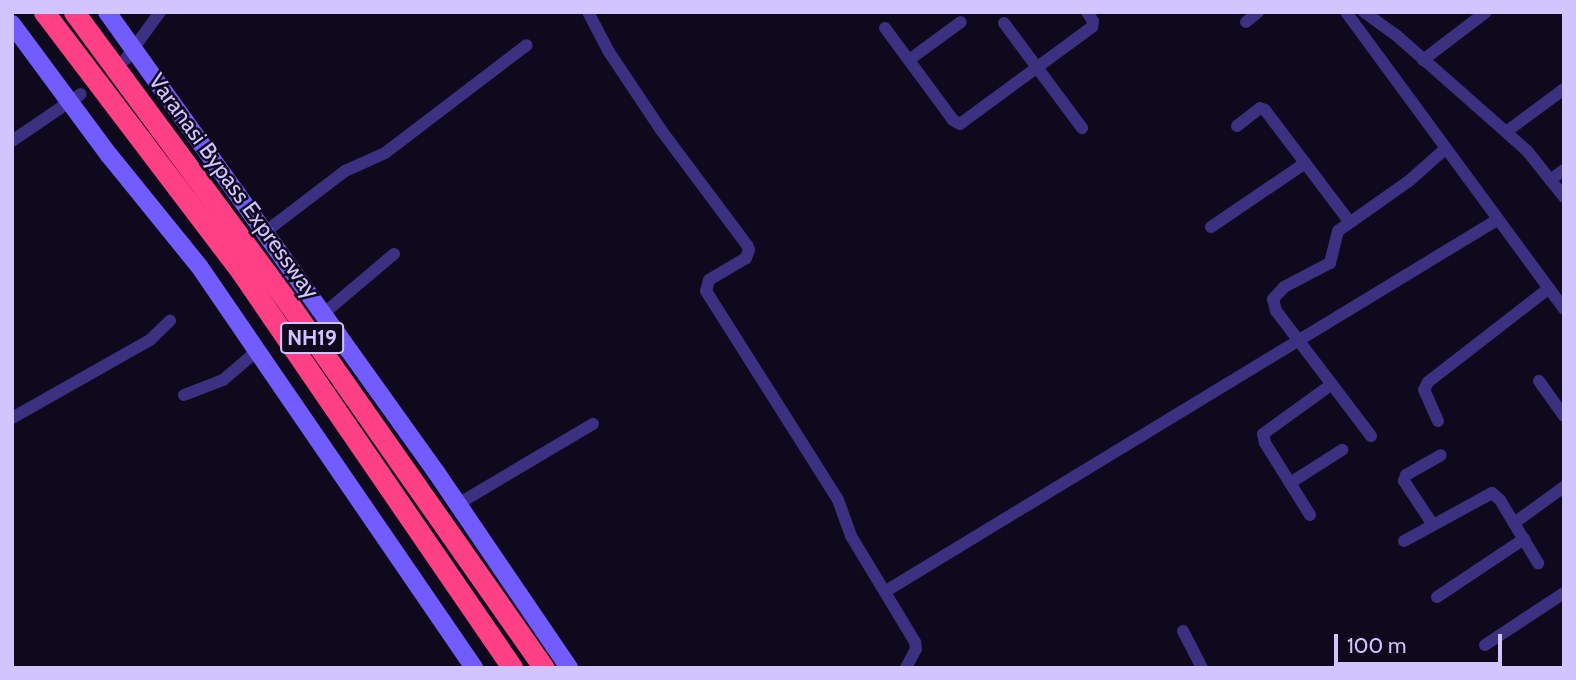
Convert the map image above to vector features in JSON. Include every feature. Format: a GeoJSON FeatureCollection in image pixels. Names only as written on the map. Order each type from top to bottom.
{"type":"FeatureCollection","features":[{"type":"Feature","properties":{"kind":"highway","name":"Varanasi Bypass Expressway"},"geometry":{"type":"LineString","coordinates":[[44,12],[242,273],[512,668]]}},
{"type":"Feature","properties":{"kind":"highway","name":"Varanasi Bypass Expressway"},"geometry":{"type":"LineString","coordinates":[[74,12],[289,304],[544,668]]}},
{"type":"Feature","properties":{"kind":"street"},"geometry":{"type":"LineString","coordinates":[[107,12],[130,55],[265,232],[458,504],[569,668]]}},
{"type":"Feature","properties":{"kind":"street"},"geometry":{"type":"LineString","coordinates":[[130,55],[160,12]]}},
{"type":"Feature","properties":{"kind":"street"},"geometry":{"type":"LineString","coordinates":[[587,12],[609,52],[661,130],[747,244],[749,250],[746,258],[709,280],[706,291],[838,500],[851,536],[916,645],[906,668]]}},
{"type":"Feature","properties":{"kind":"street"},"geometry":{"type":"LineString","coordinates":[[885,28],[953,120],[960,124],[1091,27],[1093,21],[1087,12]]}},
{"type":"Feature","properties":{"kind":"street"},"geometry":{"type":"LineString","coordinates":[[1246,22],[1258,12]]}},
{"type":"Feature","properties":{"kind":"street"},"geometry":{"type":"LineString","coordinates":[[1346,12],[1444,150],[1563,305]]}},
{"type":"Feature","properties":{"kind":"street"},"geometry":{"type":"LineString","coordinates":[[1364,12],[1396,35],[1528,152],[1564,197]]}},
{"type":"Feature","properties":{"kind":"street"},"geometry":{"type":"LineString","coordinates":[[1423,60],[1486,12]]}},
{"type":"Feature","properties":{"kind":"street"},"geometry":{"type":"LineString","coordinates":[[908,60],[961,22]]}},
{"type":"Feature","properties":{"kind":"street"},"geometry":{"type":"LineString","coordinates":[[1004,23],[1082,128]]}},
{"type":"Feature","properties":{"kind":"street"},"geometry":{"type":"LineString","coordinates":[[12,24],[75,98],[199,266],[474,668]]}},
{"type":"Feature","properties":{"kind":"street"},"geometry":{"type":"LineString","coordinates":[[265,232],[345,171],[385,153],[527,45]]}},
{"type":"Feature","properties":{"kind":"street"},"geometry":{"type":"LineString","coordinates":[[1506,132],[1564,89]]}},
{"type":"Feature","properties":{"kind":"street"},"geometry":{"type":"LineString","coordinates":[[12,141],[75,98]]}},
{"type":"Feature","properties":{"kind":"street"},"geometry":{"type":"LineString","coordinates":[[1237,126],[1263,108],[1349,220]]}},
{"type":"Feature","properties":{"kind":"street"},"geometry":{"type":"LineString","coordinates":[[1371,436],[1276,311],[1273,299],[1284,287],[1330,263],[1334,237],[1349,220],[1409,181],[1444,150]]}},
{"type":"Feature","properties":{"kind":"street"},"geometry":{"type":"LineString","coordinates":[[1211,226],[1305,163]]}},
{"type":"Feature","properties":{"kind":"street"},"geometry":{"type":"LineString","coordinates":[[1550,180],[1564,170]]}},
{"type":"Feature","properties":{"kind":"street"},"geometry":{"type":"LineString","coordinates":[[886,591],[1497,220]]}},
{"type":"Feature","properties":{"kind":"street"},"geometry":{"type":"LineString","coordinates":[[323,314],[394,254]]}},
{"type":"Feature","properties":{"kind":"street"},"geometry":{"type":"LineString","coordinates":[[1438,421],[1424,390],[1428,382],[1549,288]]}},
{"type":"Feature","properties":{"kind":"street"},"geometry":{"type":"LineString","coordinates":[[12,418],[150,340],[170,321]]}},
{"type":"Feature","properties":{"kind":"street"},"geometry":{"type":"LineString","coordinates":[[184,395],[223,380],[257,351]]}},
{"type":"Feature","properties":{"kind":"street"},"geometry":{"type":"LineString","coordinates":[[1539,381],[1564,416]]}},
{"type":"Feature","properties":{"kind":"street"},"geometry":{"type":"LineString","coordinates":[[1310,515],[1265,443],[1263,434],[1332,384]]}},
{"type":"Feature","properties":{"kind":"street"},"geometry":{"type":"LineString","coordinates":[[458,504],[593,424]]}},
{"type":"Feature","properties":{"kind":"street"},"geometry":{"type":"LineString","coordinates":[[1290,483],[1342,450]]}},
{"type":"Feature","properties":{"kind":"street"},"geometry":{"type":"LineString","coordinates":[[1433,525],[1404,481],[1406,475],[1441,455]]}},
{"type":"Feature","properties":{"kind":"street"},"geometry":{"type":"LineString","coordinates":[[1514,523],[1564,487]]}},
{"type":"Feature","properties":{"kind":"street"},"geometry":{"type":"LineString","coordinates":[[1404,541],[1492,494],[1500,500],[1538,564]]}},
{"type":"Feature","properties":{"kind":"street"},"geometry":{"type":"LineString","coordinates":[[1437,597],[1524,539]]}},
{"type":"Feature","properties":{"kind":"street"},"geometry":{"type":"LineString","coordinates":[[1485,645],[1564,593]]}},
{"type":"Feature","properties":{"kind":"street"},"geometry":{"type":"LineString","coordinates":[[1183,631],[1202,668]]}}]}
